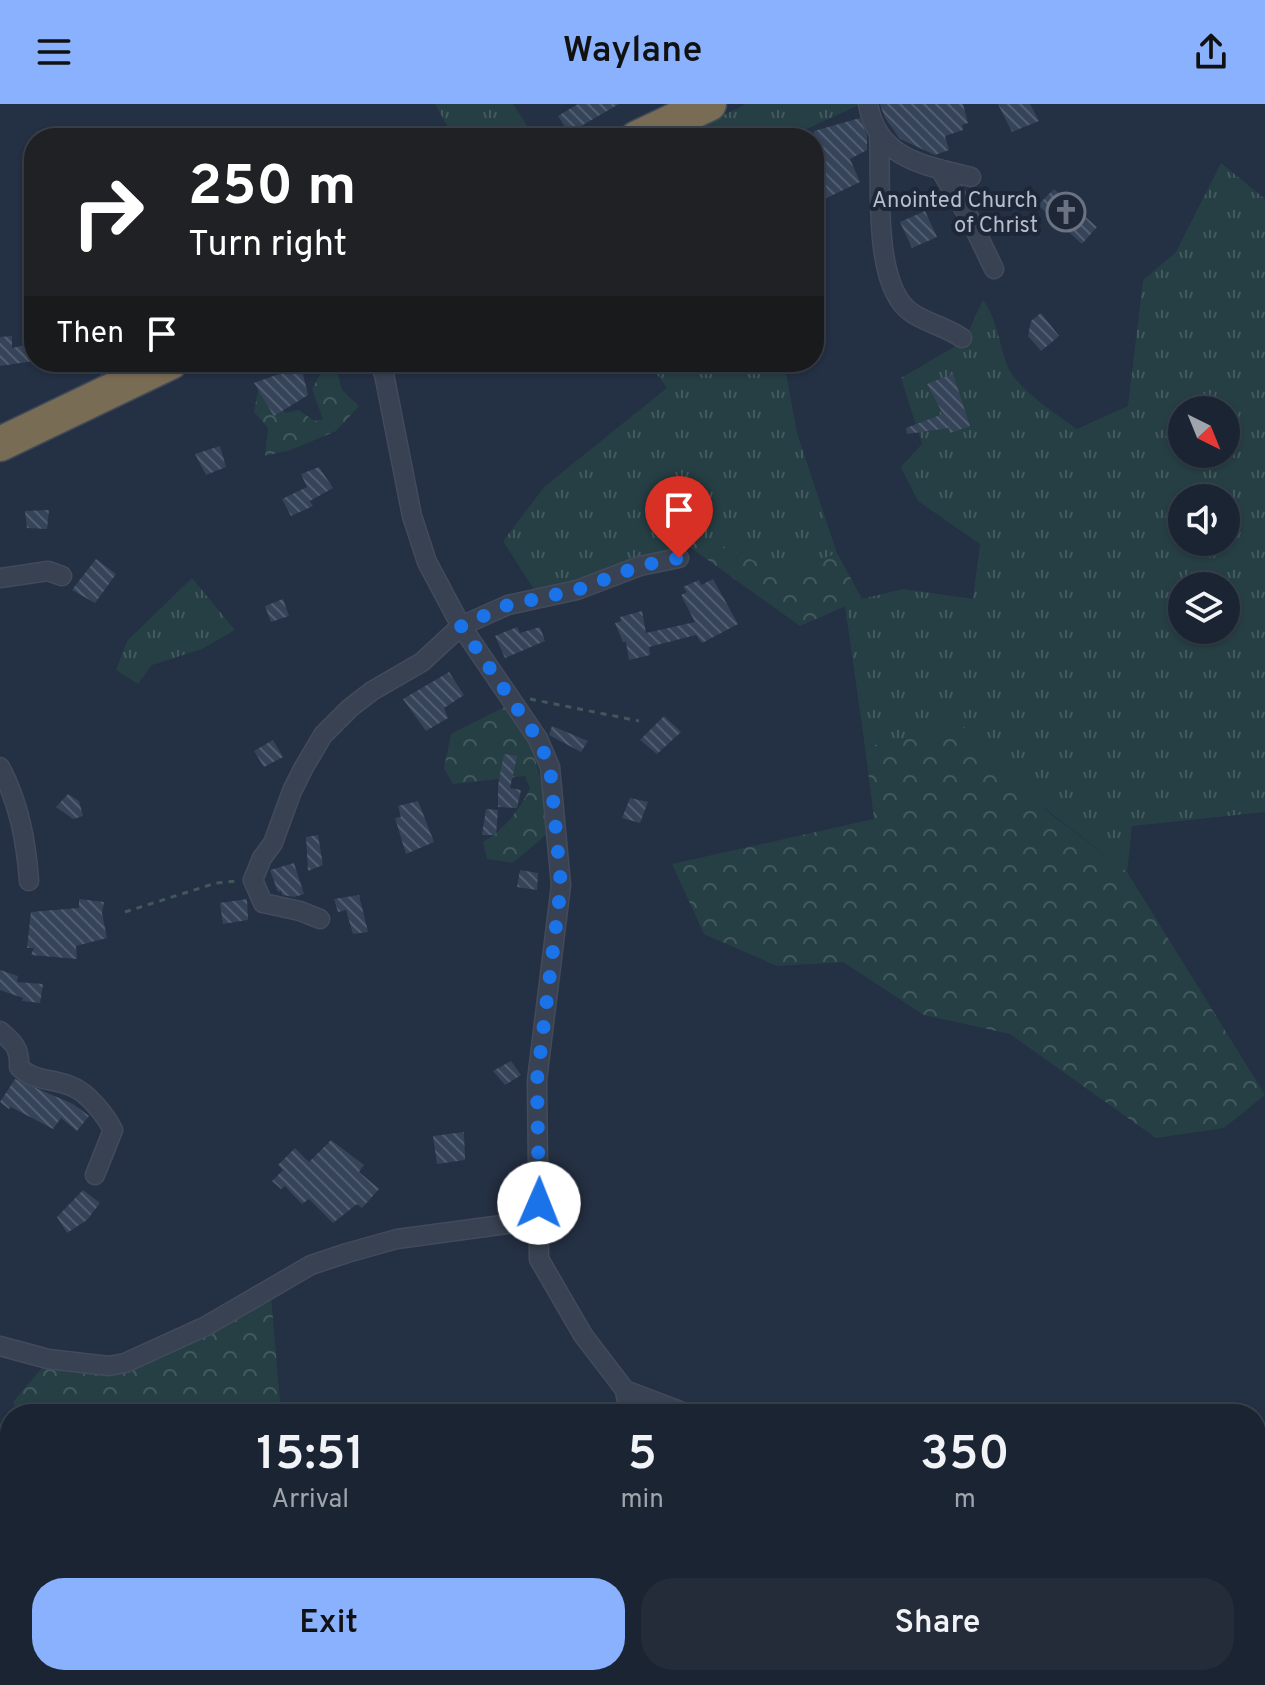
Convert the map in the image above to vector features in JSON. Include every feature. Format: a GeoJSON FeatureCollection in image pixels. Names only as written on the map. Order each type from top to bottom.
{"type":"FeatureCollection","features":[{"type":"Feature","properties":{"kind":"highway"},"geometry":{"type":"LineString","coordinates":[[658,128],[709,104]]}},
{"type":"Feature","properties":{"kind":"highway"},"geometry":{"type":"LineString","coordinates":[[0,444],[112,377],[132,372]]}},
{"type":"Feature","properties":{"kind":"street"},"geometry":{"type":"LineString","coordinates":[[868,104],[879,135],[883,247],[890,285],[900,302],[912,313],[962,338]]}},
{"type":"Feature","properties":{"kind":"street"},"geometry":{"type":"LineString","coordinates":[[879,135],[918,165],[971,177]]}},
{"type":"Feature","properties":{"kind":"street"},"geometry":{"type":"LineString","coordinates":[[940,169],[970,219],[994,269]]}},
{"type":"Feature","properties":{"kind":"street"},"geometry":{"type":"LineString","coordinates":[[383,372],[415,530],[437,584],[461,626],[538,739],[550,767],[561,885],[537,1080],[539,1259],[583,1335],[625,1390],[627,1404]]}},
{"type":"Feature","properties":{"kind":"street"},"geometry":{"type":"LineString","coordinates":[[320,919],[263,903],[253,880],[262,858],[273,843],[292,791],[323,735],[350,708],[372,691],[422,662],[461,626],[508,605],[577,590],[640,566],[679,558]]}},
{"type":"Feature","properties":{"kind":"street"},"geometry":{"type":"LineString","coordinates":[[0,578],[48,571],[62,576]]}},
{"type":"Feature","properties":{"kind":"street"},"geometry":{"type":"LineString","coordinates":[[0,767],[14,793],[27,849],[29,881]]}},
{"type":"Feature","properties":{"kind":"street"},"geometry":{"type":"LineString","coordinates":[[0,1031],[17,1045],[19,1067],[28,1076],[77,1088],[106,1114],[113,1130],[95,1175]]}},
{"type":"Feature","properties":{"kind":"street"},"geometry":{"type":"LineString","coordinates":[[0,1346],[48,1359],[109,1366],[125,1363],[206,1326],[311,1265],[397,1239],[538,1220]]}},
{"type":"Feature","properties":{"kind":"street"},"geometry":{"type":"LineString","coordinates":[[625,1390],[662,1404]]}},
{"type":"Feature","properties":{"kind":"path"},"geometry":{"type":"LineString","coordinates":[[507,695],[639,721]]}},
{"type":"Feature","properties":{"kind":"path"},"geometry":{"type":"LineString","coordinates":[[125,912],[216,883],[253,880]]}},
{"type":"Feature","properties":{"kind":"green space"},"geometry":{"type":"Polygon","coordinates":[[[435,104],[513,104],[529,128],[448,128],[435,104]]]}},
{"type":"Feature","properties":{"kind":"green space"},"geometry":{"type":"Polygon","coordinates":[[[746,104],[861,104],[809,128],[697,128],[746,104]]]}},
{"type":"Feature","properties":{"kind":"green space"},"geometry":{"type":"Polygon","coordinates":[[[1221,163],[1265,199],[1265,812],[1132,826],[1127,872],[1042,806],[963,726],[865,747],[845,606],[903,589],[973,599],[980,544],[918,501],[901,467],[922,444],[901,378],[964,341],[983,300],[992,315],[1012,374],[1028,392],[1077,429],[1128,406],[1143,280],[1176,252],[1221,163]]]}},
{"type":"Feature","properties":{"kind":"green space"},"geometry":{"type":"Polygon","coordinates":[[[321,372],[337,372],[342,390],[359,406],[336,431],[291,450],[265,456],[268,428],[254,412],[258,390],[286,413],[298,410],[315,421],[323,419],[312,389],[321,372]]]}},
{"type":"Feature","properties":{"kind":"green space"},"geometry":{"type":"Polygon","coordinates":[[[655,372],[786,372],[797,433],[837,553],[784,575],[697,535],[654,561],[538,596],[503,541],[545,486],[667,388],[655,372]]]}},
{"type":"Feature","properties":{"kind":"green space"},"geometry":{"type":"Polygon","coordinates":[[[697,534],[784,575],[837,553],[862,599],[800,626],[687,545],[697,534]]]}},
{"type":"Feature","properties":{"kind":"green space"},"geometry":{"type":"Polygon","coordinates":[[[192,578],[235,630],[202,649],[152,665],[138,684],[116,670],[127,641],[192,578]]]}},
{"type":"Feature","properties":{"kind":"green space"},"geometry":{"type":"Polygon","coordinates":[[[506,706],[532,748],[554,828],[513,863],[487,859],[483,842],[504,825],[521,805],[530,789],[525,776],[453,784],[444,768],[451,734],[506,706]]]}},
{"type":"Feature","properties":{"kind":"green space"},"geometry":{"type":"Polygon","coordinates":[[[963,726],[1047,811],[1127,872],[1265,1095],[1224,1128],[1156,1138],[1010,1034],[924,1015],[843,962],[777,966],[704,934],[672,864],[874,819],[865,747],[963,726]]]}},
{"type":"Feature","properties":{"kind":"green space"},"geometry":{"type":"Polygon","coordinates":[[[271,1296],[280,1404],[13,1402],[46,1363],[114,1371],[271,1296]]]}},
{"type":"Feature","properties":{"kind":"building"},"geometry":{"type":"Polygon","coordinates":[[[578,104],[619,104],[578,128],[566,128],[558,116],[578,104]]]}},
{"type":"Feature","properties":{"kind":"building"},"geometry":{"type":"Polygon","coordinates":[[[880,104],[963,104],[968,123],[962,125],[963,130],[945,136],[949,150],[935,155],[900,139],[885,118],[880,104]]]}},
{"type":"Feature","properties":{"kind":"building"},"geometry":{"type":"Polygon","coordinates":[[[998,104],[1030,104],[1039,121],[1012,132],[998,104]]]}},
{"type":"Feature","properties":{"kind":"building"},"geometry":{"type":"Polygon","coordinates":[[[860,118],[867,135],[867,150],[850,159],[860,182],[824,199],[824,128],[860,118]]]}},
{"type":"Feature","properties":{"kind":"building"},"geometry":{"type":"Polygon","coordinates":[[[1054,189],[1097,227],[1082,244],[1038,205],[1054,189]]]}},
{"type":"Feature","properties":{"kind":"building"},"geometry":{"type":"Polygon","coordinates":[[[925,211],[937,237],[912,248],[900,222],[925,211]]]}},
{"type":"Feature","properties":{"kind":"building"},"geometry":{"type":"Polygon","coordinates":[[[1041,313],[1059,336],[1041,351],[1028,336],[1031,321],[1041,313]]]}},
{"type":"Feature","properties":{"kind":"building"},"geometry":{"type":"Polygon","coordinates":[[[12,336],[12,348],[24,345],[24,362],[0,366],[0,337],[12,336]]]}},
{"type":"Feature","properties":{"kind":"building"},"geometry":{"type":"Polygon","coordinates":[[[284,372],[302,372],[308,395],[274,416],[254,383],[284,372]]]}},
{"type":"Feature","properties":{"kind":"building"},"geometry":{"type":"Polygon","coordinates":[[[953,374],[970,426],[950,433],[949,428],[907,434],[906,428],[943,414],[927,384],[953,374]]]}},
{"type":"Feature","properties":{"kind":"building"},"geometry":{"type":"Polygon","coordinates":[[[220,446],[226,467],[206,475],[195,454],[220,446]]]}},
{"type":"Feature","properties":{"kind":"building"},"geometry":{"type":"Polygon","coordinates":[[[319,467],[333,488],[310,501],[313,506],[291,516],[282,499],[307,487],[301,474],[319,467]]]}},
{"type":"Feature","properties":{"kind":"building"},"geometry":{"type":"Polygon","coordinates":[[[49,510],[47,529],[27,528],[25,511],[49,510]]]}},
{"type":"Feature","properties":{"kind":"building"},"geometry":{"type":"Polygon","coordinates":[[[96,559],[116,574],[95,603],[72,590],[96,559]]]}},
{"type":"Feature","properties":{"kind":"building"},"geometry":{"type":"Polygon","coordinates":[[[713,579],[738,624],[702,643],[696,635],[649,647],[650,655],[629,660],[626,642],[623,642],[615,623],[621,621],[620,617],[642,611],[646,633],[695,622],[681,595],[687,592],[683,587],[699,580],[701,585],[713,579]]]}},
{"type":"Feature","properties":{"kind":"building"},"geometry":{"type":"Polygon","coordinates":[[[283,599],[289,616],[271,622],[265,606],[283,599]]]}},
{"type":"Feature","properties":{"kind":"building"},"geometry":{"type":"Polygon","coordinates":[[[517,627],[520,633],[540,627],[545,641],[505,658],[495,636],[517,627]]]}},
{"type":"Feature","properties":{"kind":"building"},"geometry":{"type":"Polygon","coordinates":[[[449,672],[464,695],[444,708],[448,718],[426,731],[403,699],[449,672]]]}},
{"type":"Feature","properties":{"kind":"building"},"geometry":{"type":"Polygon","coordinates":[[[664,716],[681,732],[657,754],[640,740],[664,716]]]}},
{"type":"Feature","properties":{"kind":"building"},"geometry":{"type":"Polygon","coordinates":[[[552,726],[588,741],[581,752],[549,735],[552,726]]]}},
{"type":"Feature","properties":{"kind":"building"},"geometry":{"type":"Polygon","coordinates":[[[273,740],[283,757],[264,767],[254,751],[273,740]]]}},
{"type":"Feature","properties":{"kind":"building"},"geometry":{"type":"Polygon","coordinates":[[[504,754],[517,756],[510,788],[521,790],[517,808],[498,807],[504,754]]]}},
{"type":"Feature","properties":{"kind":"building"},"geometry":{"type":"Polygon","coordinates":[[[68,794],[79,801],[83,816],[73,819],[56,807],[68,794]]]}},
{"type":"Feature","properties":{"kind":"building"},"geometry":{"type":"Polygon","coordinates":[[[630,798],[648,802],[640,823],[622,818],[630,798]]]}},
{"type":"Feature","properties":{"kind":"building"},"geometry":{"type":"Polygon","coordinates":[[[418,801],[434,842],[406,854],[395,818],[401,817],[398,806],[418,801]]]}},
{"type":"Feature","properties":{"kind":"building"},"geometry":{"type":"Polygon","coordinates":[[[486,809],[498,810],[496,835],[482,835],[486,809]]]}},
{"type":"Feature","properties":{"kind":"building"},"geometry":{"type":"Polygon","coordinates":[[[318,835],[323,865],[308,871],[306,837],[318,835]]]}},
{"type":"Feature","properties":{"kind":"building"},"geometry":{"type":"Polygon","coordinates":[[[294,863],[304,894],[294,897],[282,895],[270,870],[294,863]]]}},
{"type":"Feature","properties":{"kind":"building"},"geometry":{"type":"Polygon","coordinates":[[[520,870],[538,873],[537,890],[517,887],[520,870]]]}},
{"type":"Feature","properties":{"kind":"building"},"geometry":{"type":"Polygon","coordinates":[[[359,895],[368,932],[353,934],[346,910],[338,912],[334,899],[359,895]]]}},
{"type":"Feature","properties":{"kind":"building"},"geometry":{"type":"Polygon","coordinates":[[[79,899],[104,902],[102,913],[107,938],[76,946],[77,959],[31,955],[34,948],[27,948],[31,912],[79,908],[79,899]]]}},
{"type":"Feature","properties":{"kind":"building"},"geometry":{"type":"Polygon","coordinates":[[[247,899],[248,920],[223,924],[220,903],[247,899]]]}},
{"type":"Feature","properties":{"kind":"building"},"geometry":{"type":"Polygon","coordinates":[[[0,970],[18,976],[17,982],[43,984],[40,1003],[22,1001],[23,998],[0,990],[0,970]]]}},
{"type":"Feature","properties":{"kind":"building"},"geometry":{"type":"Polygon","coordinates":[[[511,1061],[521,1075],[505,1085],[493,1071],[511,1061]]]}},
{"type":"Feature","properties":{"kind":"building"},"geometry":{"type":"Polygon","coordinates":[[[15,1079],[73,1104],[89,1116],[77,1131],[61,1118],[53,1129],[11,1107],[9,1109],[0,1102],[15,1079]]]}},
{"type":"Feature","properties":{"kind":"building"},"geometry":{"type":"Polygon","coordinates":[[[464,1132],[465,1160],[437,1164],[433,1136],[464,1132]]]}},
{"type":"Feature","properties":{"kind":"building"},"geometry":{"type":"Polygon","coordinates":[[[331,1140],[364,1165],[359,1172],[379,1189],[362,1208],[357,1204],[333,1223],[309,1199],[302,1204],[285,1186],[281,1189],[272,1181],[283,1170],[278,1165],[295,1148],[309,1162],[331,1140]]]}},
{"type":"Feature","properties":{"kind":"building"},"geometry":{"type":"Polygon","coordinates":[[[83,1190],[100,1203],[87,1220],[67,1233],[57,1217],[83,1190]]]}},
{"type":"Feature","properties":{"kind":"place","name":"Anointed Church of Christ"},"geometry":{"type":"Point","coordinates":[1066,212]}},
{"type":"Feature","properties":{"kind":"route"},"geometry":{"type":"LineString","coordinates":[[539,1203],[537,1080],[561,885],[550,767],[538,739],[461,626],[508,605],[577,590],[640,566],[679,558]]}}]}
